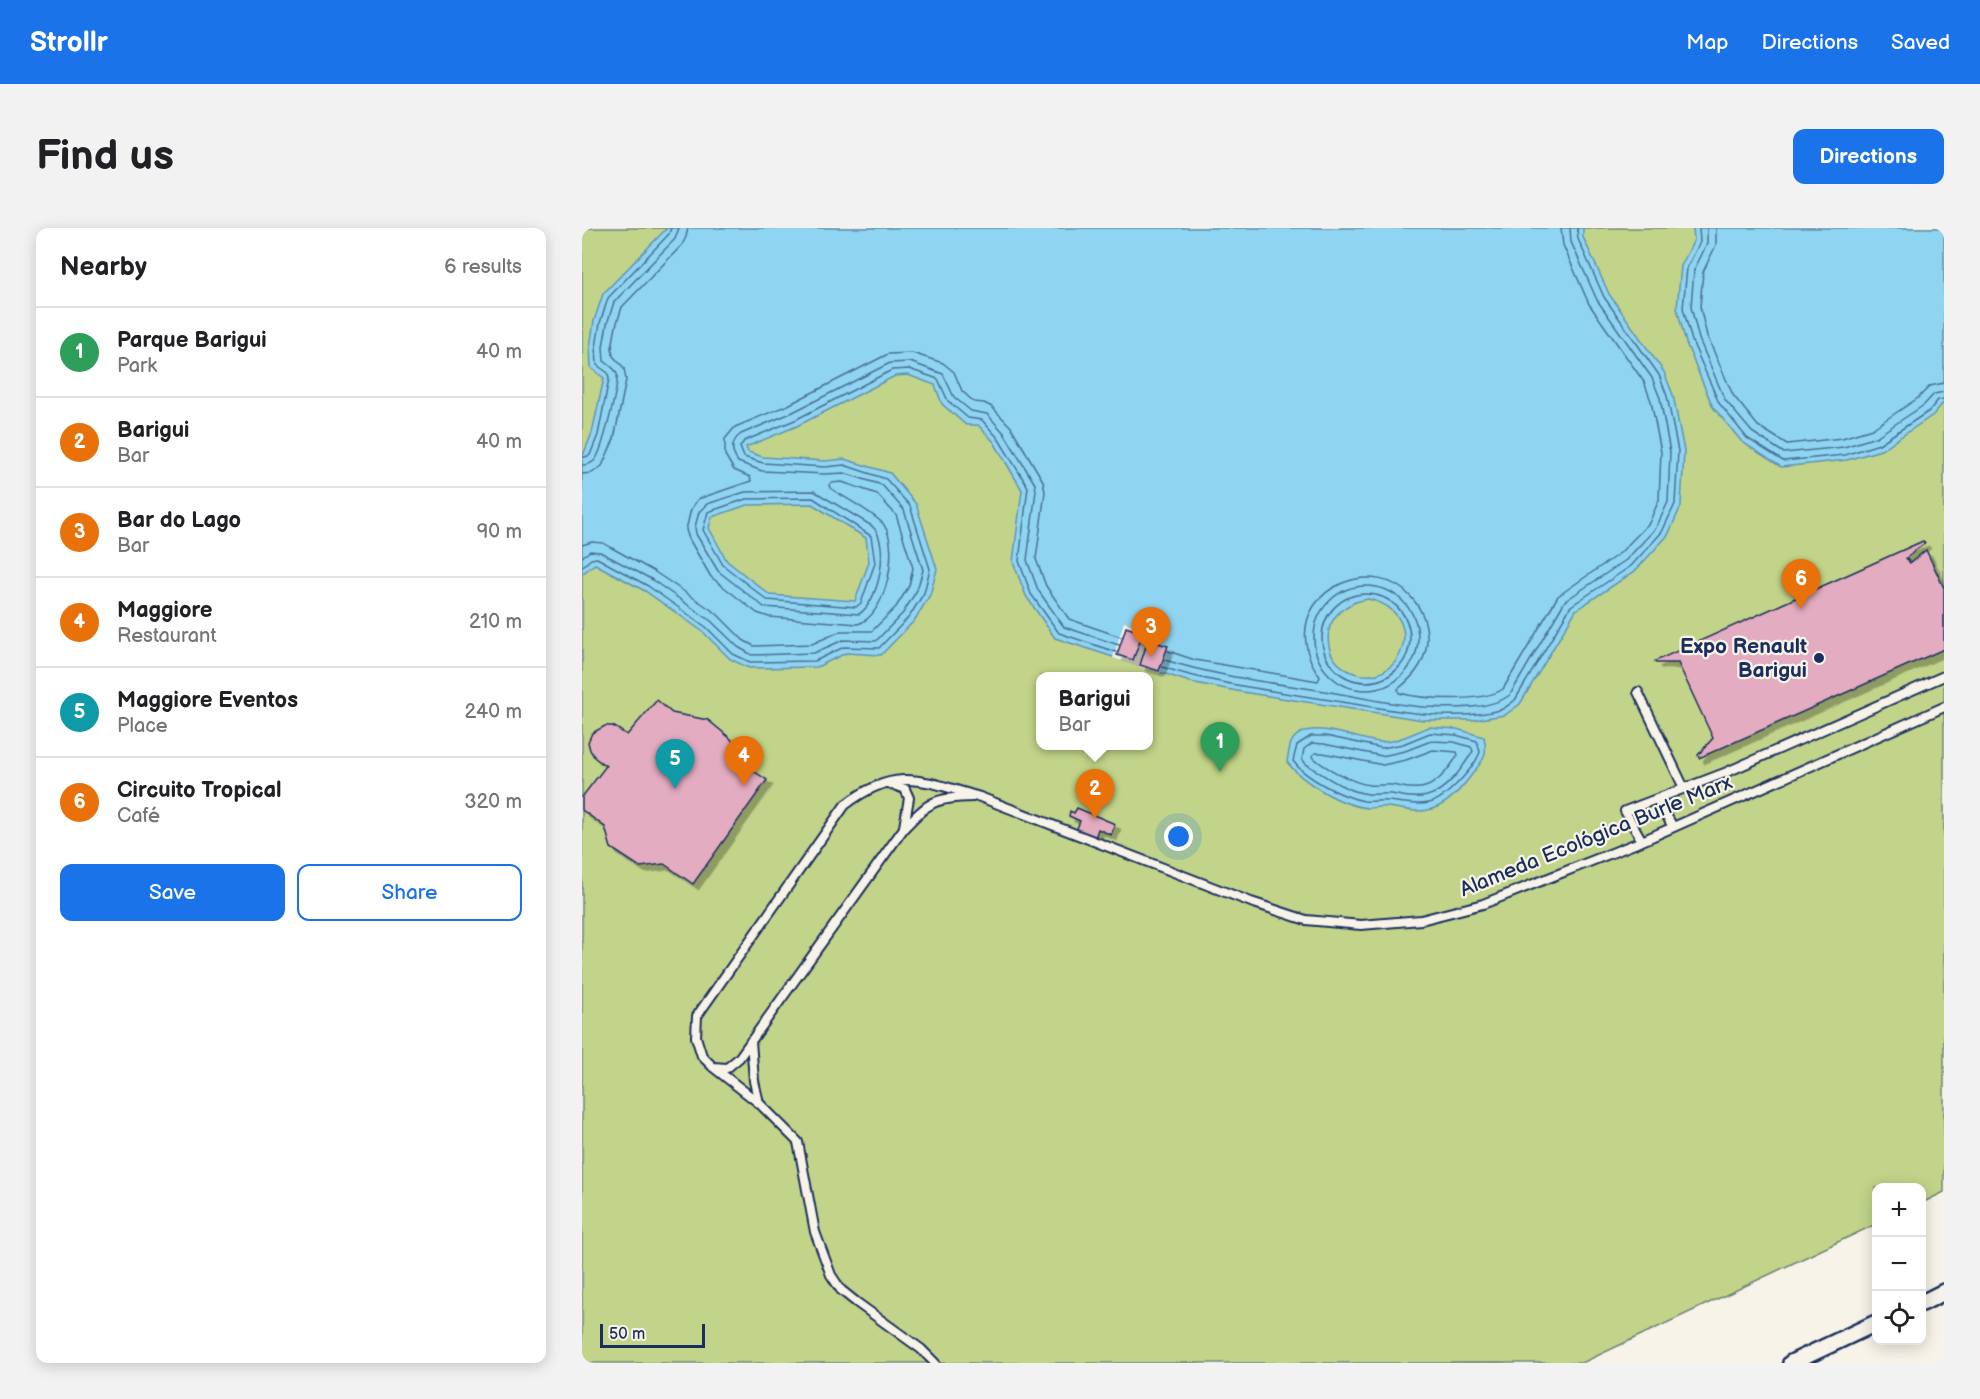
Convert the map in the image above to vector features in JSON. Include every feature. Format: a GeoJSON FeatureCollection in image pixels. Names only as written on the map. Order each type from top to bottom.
{"type":"FeatureCollection","features":[{"type":"Feature","properties":{"kind":"street"},"geometry":{"type":"LineString","coordinates":[[1926,1301],[1944,1292]]}},
{"type":"Feature","properties":{"kind":"street"},"geometry":{"type":"LineString","coordinates":[[1791,1363],[1818,1357],[1872,1325]]}},
{"type":"Feature","properties":{"kind":"lane"},"geometry":{"type":"LineString","coordinates":[[1642,841],[1625,811],[1728,772],[1944,676]]}},
{"type":"Feature","properties":{"kind":"lane"},"geometry":{"type":"LineString","coordinates":[[1638,692],[1684,788]]}},
{"type":"Feature","properties":{"kind":"lane","name":"Alameda Ecológica Burle Marx"},"geometry":{"type":"LineString","coordinates":[[935,1363],[921,1349],[856,1302],[842,1290],[831,1275],[815,1232],[798,1142],[759,1102],[702,1056],[696,1036],[697,1016],[845,805],[864,791],[886,781],[917,779],[980,797],[1092,842],[1306,920],[1361,925],[1421,920],[1483,904],[1642,841],[1944,708]]}},
{"type":"Feature","properties":{"kind":"lane"},"geometry":{"type":"LineString","coordinates":[[886,781],[905,789],[909,798],[904,828]]}},
{"type":"Feature","properties":{"kind":"lane","name":"Alameda Ecológica Burle Marx"},"geometry":{"type":"LineString","coordinates":[[713,1067],[727,1068],[739,1058],[904,828],[926,806],[948,797],[980,797]]}},
{"type":"Feature","properties":{"kind":"lane"},"geometry":{"type":"LineString","coordinates":[[1657,799],[1673,827]]}},
{"type":"Feature","properties":{"kind":"lane"},"geometry":{"type":"LineString","coordinates":[[751,1039],[754,1081],[759,1102]]}},
{"type":"Feature","properties":{"kind":"green space"},"geometry":{"type":"Polygon","coordinates":[[[582,228],[1944,228],[1944,1192],[1926,1201],[1926,1183],[1872,1183],[1872,1226],[1582,1363],[582,1363],[582,228]]]}},
{"type":"Feature","properties":{"kind":"water"},"geometry":{"type":"Polygon","coordinates":[[[667,228],[1583,228],[1583,237],[1609,294],[1664,372],[1673,395],[1684,451],[1681,506],[1668,535],[1635,571],[1576,610],[1520,704],[1505,715],[1473,720],[1423,720],[1242,692],[1190,682],[1055,638],[1026,596],[1013,562],[1022,490],[994,442],[978,425],[966,425],[942,404],[935,385],[908,375],[895,376],[797,426],[746,447],[748,452],[763,457],[825,461],[844,459],[890,473],[916,504],[937,569],[930,595],[914,621],[881,655],[846,653],[817,667],[749,668],[730,659],[702,631],[645,591],[595,564],[582,574],[582,458],[592,433],[604,378],[591,368],[590,347],[594,321],[603,294],[667,228]],[[812,504],[747,505],[712,517],[709,528],[727,561],[770,595],[855,601],[869,562],[866,538],[812,504]],[[1368,599],[1350,605],[1336,616],[1329,631],[1328,640],[1331,654],[1341,666],[1351,672],[1369,675],[1384,671],[1396,661],[1402,648],[1404,633],[1399,619],[1387,607],[1368,599]]]}},
{"type":"Feature","properties":{"kind":"water"},"geometry":{"type":"Polygon","coordinates":[[[1693,228],[1944,228],[1944,402],[1933,415],[1881,450],[1847,460],[1781,467],[1742,442],[1713,407],[1686,343],[1677,308],[1681,266],[1694,240],[1693,228]]]}},
{"type":"Feature","properties":{"kind":"water"},"geometry":{"type":"Polygon","coordinates":[[[1429,727],[1457,729],[1484,737],[1486,749],[1482,760],[1460,789],[1438,807],[1426,810],[1368,808],[1346,803],[1312,785],[1287,762],[1291,743],[1298,735],[1307,731],[1332,731],[1385,742],[1429,727]]]}},
{"type":"Feature","properties":{"kind":"pier"},"geometry":{"type":"Polygon","coordinates":[[[1124,622],[1148,630],[1146,639],[1169,646],[1160,673],[1113,658],[1124,622]]]}},
{"type":"Feature","properties":{"kind":"building"},"geometry":{"type":"Polygon","coordinates":[[[1923,541],[1925,543],[1906,558],[1910,563],[1926,550],[1944,588],[1944,649],[1699,758],[1698,755],[1713,738],[1678,663],[1656,663],[1655,661],[1923,541]]]}},
{"type":"Feature","properties":{"kind":"building"},"geometry":{"type":"Polygon","coordinates":[[[1126,627],[1143,633],[1133,660],[1117,655],[1126,627]]]}},
{"type":"Feature","properties":{"kind":"building"},"geometry":{"type":"Polygon","coordinates":[[[1148,640],[1168,646],[1159,671],[1140,665],[1148,640]]]}},
{"type":"Feature","properties":{"kind":"building"},"geometry":{"type":"Polygon","coordinates":[[[657,700],[672,713],[708,720],[731,739],[749,768],[767,780],[693,884],[664,864],[640,867],[611,848],[605,827],[582,810],[582,797],[606,766],[595,758],[590,750],[588,742],[592,733],[605,726],[613,726],[627,735],[657,700]]]}},
{"type":"Feature","properties":{"kind":"building"},"geometry":{"type":"Polygon","coordinates":[[[1077,808],[1115,824],[1111,835],[1098,829],[1095,838],[1076,831],[1080,821],[1069,816],[1070,811],[1074,813],[1077,808]]]}},
{"type":"Feature","properties":{"kind":"place","name":"Circuito Tropical"},"geometry":{"type":"Point","coordinates":[1801,609]}},
{"type":"Feature","properties":{"kind":"place","name":"Bar do Lago"},"geometry":{"type":"Point","coordinates":[1151,657]}},
{"type":"Feature","properties":{"kind":"place","name":"Expo Renault Barigui"},"geometry":{"type":"Point","coordinates":[1819,658]}},
{"type":"Feature","properties":{"kind":"place","name":"Parque Barigui"},"geometry":{"type":"Point","coordinates":[1220,772]}},
{"type":"Feature","properties":{"kind":"place","name":"Maggiore"},"geometry":{"type":"Point","coordinates":[744,786]}},
{"type":"Feature","properties":{"kind":"place","name":"Maggiore Eventos"},"geometry":{"type":"Point","coordinates":[675,789]}},
{"type":"Feature","properties":{"kind":"place","name":"Barigui"},"geometry":{"type":"Point","coordinates":[1095,819]}}]}
